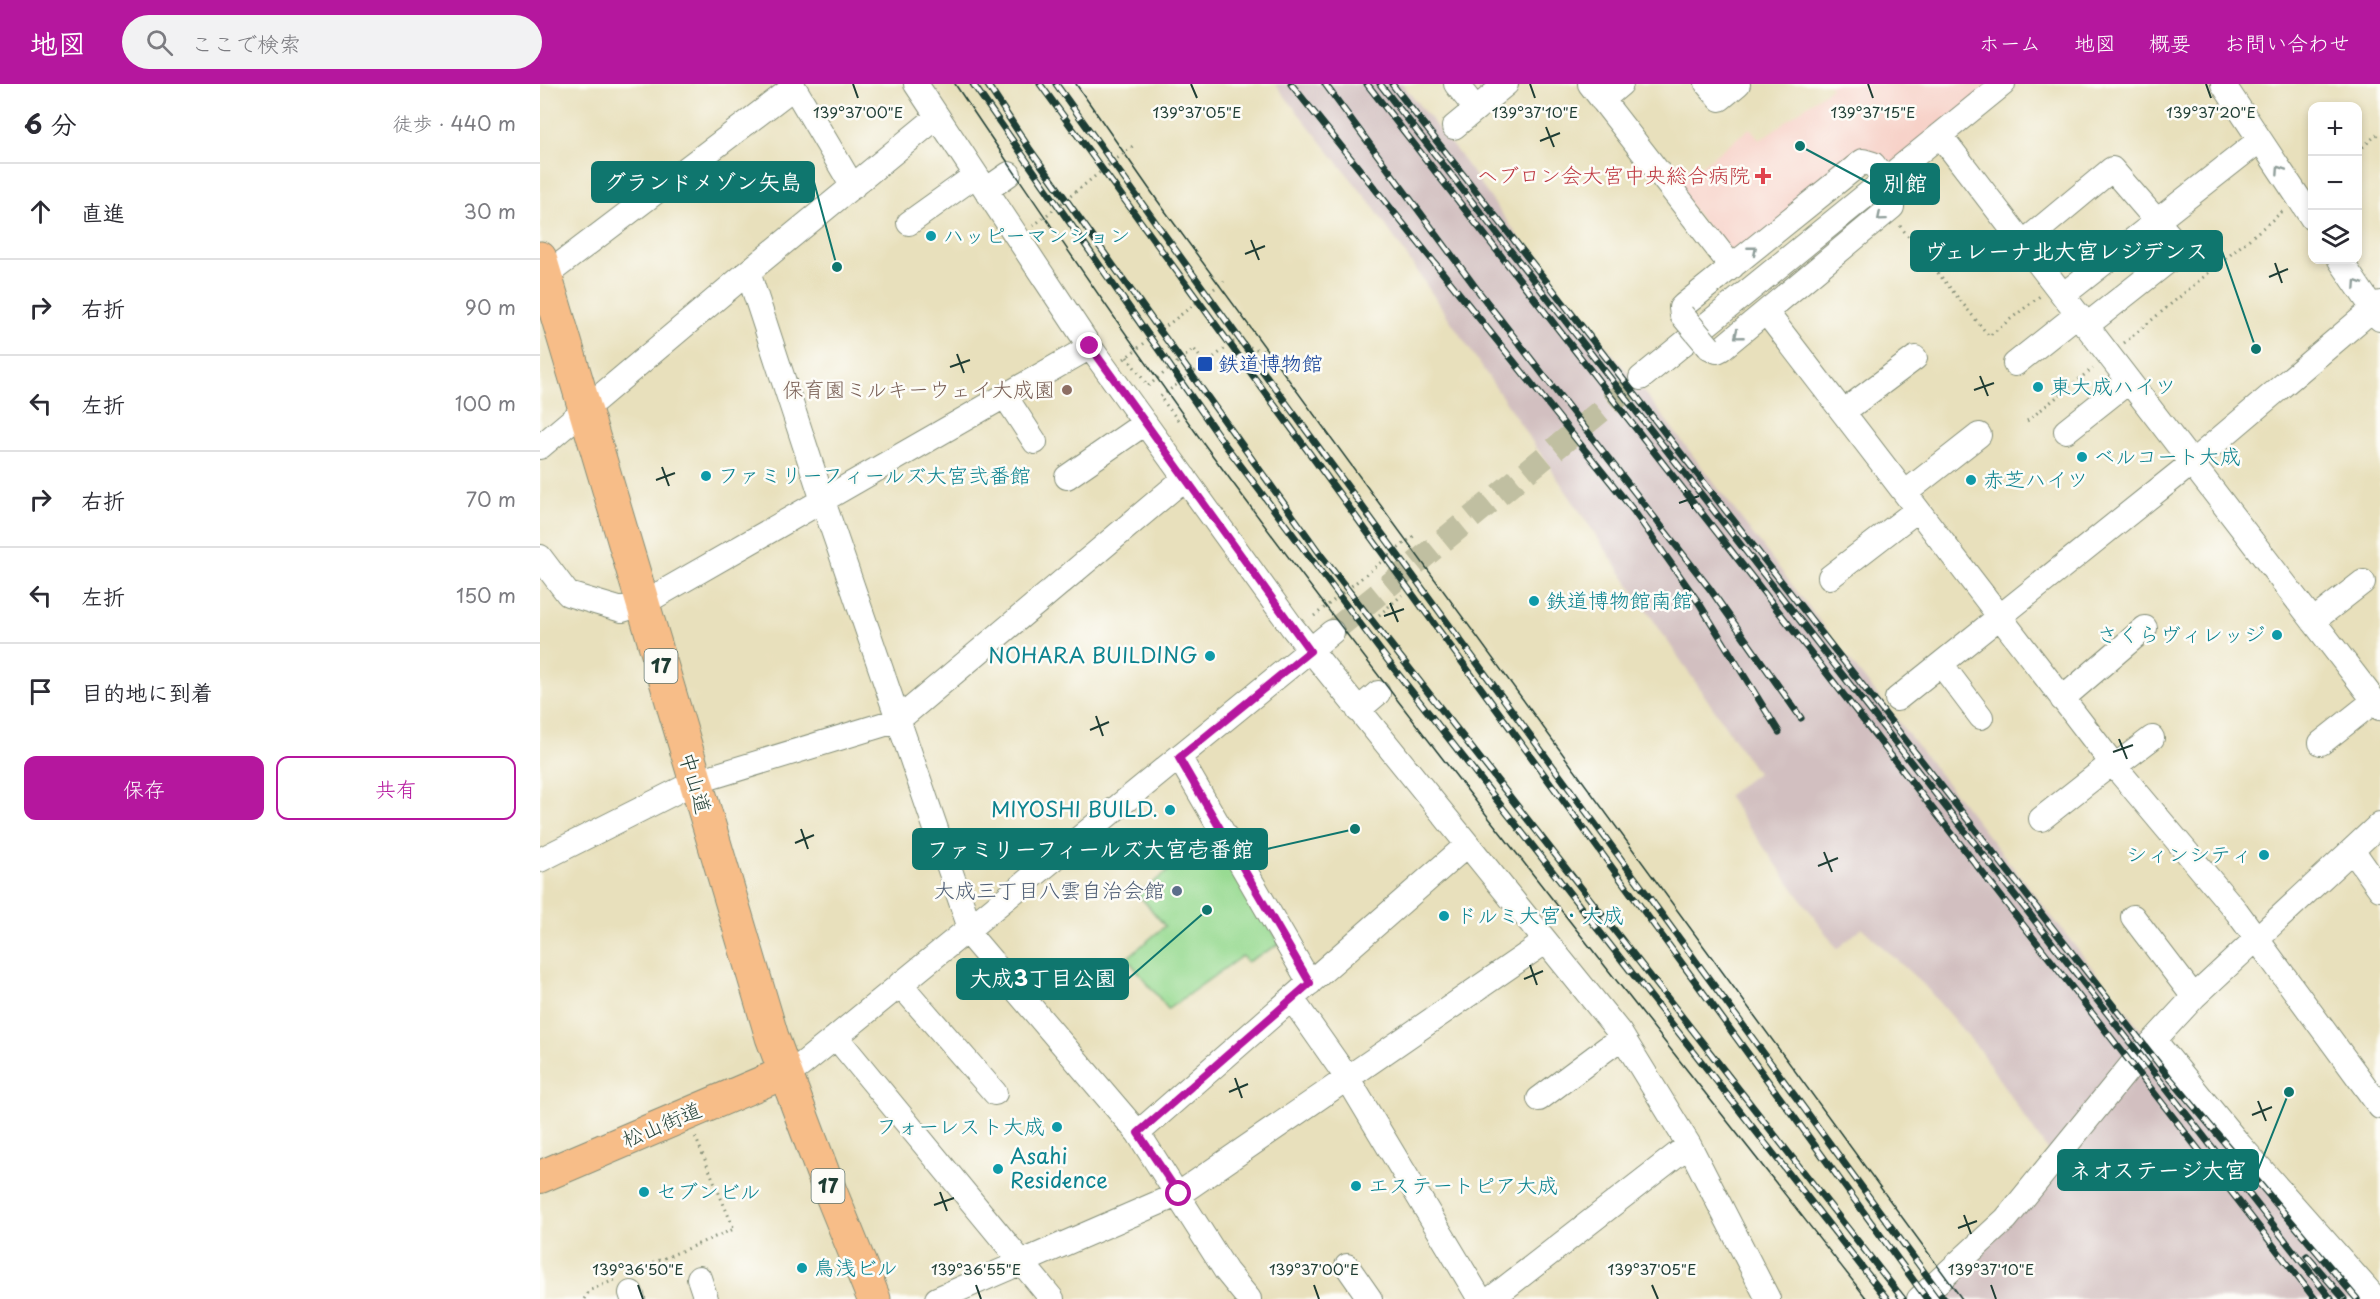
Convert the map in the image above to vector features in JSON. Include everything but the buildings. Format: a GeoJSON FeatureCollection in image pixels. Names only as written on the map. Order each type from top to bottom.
{"type":"FeatureCollection","features":[{"type":"Feature","properties":{"kind":"highway","name":"中山道"},"geometry":{"type":"LineString","coordinates":[[543,267],[695,782],[784,1073],[874,1299]]}},
{"type":"Feature","properties":{"kind":"main road","name":"松山街道"},"geometry":{"type":"LineString","coordinates":[[540,1177],[784,1073]]}},
{"type":"Feature","properties":{"kind":"street"},"geometry":{"type":"LineString","coordinates":[[916,84],[1090,346],[1310,651],[1622,1037],[1689,1145],[1768,1299]]}},
{"type":"Feature","properties":{"kind":"street"},"geometry":{"type":"LineString","coordinates":[[1456,84],[1476,109]]}},
{"type":"Feature","properties":{"kind":"street"},"geometry":{"type":"LineString","coordinates":[[1454,127],[1506,84]]}},
{"type":"Feature","properties":{"kind":"street"},"geometry":{"type":"LineString","coordinates":[[1621,84],[1596,92],[1732,267]]}},
{"type":"Feature","properties":{"kind":"street"},"geometry":{"type":"LineString","coordinates":[[1707,84],[1720,99],[1738,84]]}},
{"type":"Feature","properties":{"kind":"street"},"geometry":{"type":"LineString","coordinates":[[1641,378],[2003,84]]}},
{"type":"Feature","properties":{"kind":"street"},"geometry":{"type":"LineString","coordinates":[[2226,85],[2308,211]]}},
{"type":"Feature","properties":{"kind":"street"},"geometry":{"type":"LineString","coordinates":[[543,267],[793,86],[853,187]]}},
{"type":"Feature","properties":{"kind":"street"},"geometry":{"type":"LineString","coordinates":[[540,447],[585,407],[937,117]]}},
{"type":"Feature","properties":{"kind":"street"},"geometry":{"type":"LineString","coordinates":[[1940,135],[2377,704],[2321,743]]}},
{"type":"Feature","properties":{"kind":"street"},"geometry":{"type":"LineString","coordinates":[[2059,289],[2157,220],[2260,140]]}},
{"type":"Feature","properties":{"kind":"street"},"geometry":{"type":"LineString","coordinates":[[1863,161],[1873,164],[1893,191],[1892,207],[1888,211],[1717,351],[1709,347],[1682,315],[1681,308],[1732,267],[1863,161]]}},
{"type":"Feature","properties":{"kind":"street"},"geometry":{"type":"LineString","coordinates":[[2015,364],[2182,250],[2112,169],[2023,243]]}},
{"type":"Feature","properties":{"kind":"street"},"geometry":{"type":"LineString","coordinates":[[909,224],[981,183],[1009,174]]}},
{"type":"Feature","properties":{"kind":"street"},"geometry":{"type":"LineString","coordinates":[[1897,699],[2378,310],[2343,264]]}},
{"type":"Feature","properties":{"kind":"street"},"geometry":{"type":"LineString","coordinates":[[748,272],[823,502],[968,929],[1138,1133],[1226,1271],[1250,1299]]}},
{"type":"Feature","properties":{"kind":"street"},"geometry":{"type":"LineString","coordinates":[[1766,312],[2062,699],[2256,937],[2380,1107]]}},
{"type":"Feature","properties":{"kind":"street"},"geometry":{"type":"LineString","coordinates":[[540,557],[568,594],[622,610],[642,604],[823,502],[1090,346]]}},
{"type":"Feature","properties":{"kind":"street"},"geometry":{"type":"LineString","coordinates":[[1843,412],[1915,358]]}},
{"type":"Feature","properties":{"kind":"street"},"geometry":{"type":"LineString","coordinates":[[2066,431],[2129,381]]}},
{"type":"Feature","properties":{"kind":"street"},"geometry":{"type":"LineString","coordinates":[[1005,396],[1035,442]]}},
{"type":"Feature","properties":{"kind":"street"},"geometry":{"type":"LineString","coordinates":[[1067,477],[1145,423]]}},
{"type":"Feature","properties":{"kind":"street"},"geometry":{"type":"LineString","coordinates":[[1830,577],[1979,435]]}},
{"type":"Feature","properties":{"kind":"street"},"geometry":{"type":"LineString","coordinates":[[540,860],[695,782],[898,720],[1185,478]]}},
{"type":"Feature","properties":{"kind":"street"},"geometry":{"type":"LineString","coordinates":[[2313,621],[2363,582]]}},
{"type":"Feature","properties":{"kind":"street"},"geometry":{"type":"LineString","coordinates":[[2062,699],[2145,628]]}},
{"type":"Feature","properties":{"kind":"street"},"geometry":{"type":"LineString","coordinates":[[784,1073],[800,1066],[1332,632]]}},
{"type":"Feature","properties":{"kind":"street"},"geometry":{"type":"LineString","coordinates":[[1941,664],[1981,717]]}},
{"type":"Feature","properties":{"kind":"street"},"geometry":{"type":"LineString","coordinates":[[1358,710],[1378,693]]}},
{"type":"Feature","properties":{"kind":"street"},"geometry":{"type":"LineString","coordinates":[[2041,819],[2152,738]]}},
{"type":"Feature","properties":{"kind":"street"},"geometry":{"type":"LineString","coordinates":[[1179,758],[1310,983]]}},
{"type":"Feature","properties":{"kind":"street"},"geometry":{"type":"LineString","coordinates":[[1919,1299],[2006,1219],[2154,1040],[2194,996],[2380,824]]}},
{"type":"Feature","properties":{"kind":"street"},"geometry":{"type":"LineString","coordinates":[[1138,1133],[1467,845]]}},
{"type":"Feature","properties":{"kind":"street"},"geometry":{"type":"LineString","coordinates":[[2353,851],[2380,889]]}},
{"type":"Feature","properties":{"kind":"street"},"geometry":{"type":"LineString","coordinates":[[2133,917],[2194,996]]}},
{"type":"Feature","properties":{"kind":"street"},"geometry":{"type":"LineString","coordinates":[[937,1299],[1023,1264],[1179,1194],[1545,942]]}},
{"type":"Feature","properties":{"kind":"street"},"geometry":{"type":"LineString","coordinates":[[900,984],[995,1093]]}},
{"type":"Feature","properties":{"kind":"street"},"geometry":{"type":"LineString","coordinates":[[1292,999],[1348,1078],[1480,1299]]}},
{"type":"Feature","properties":{"kind":"street"},"geometry":{"type":"LineString","coordinates":[[836,1037],[1052,1299]]}},
{"type":"Feature","properties":{"kind":"street"},"geometry":{"type":"LineString","coordinates":[[1539,1099],[1622,1037]]}},
{"type":"Feature","properties":{"kind":"street"},"geometry":{"type":"LineString","coordinates":[[2154,1040],[2239,1144],[2376,1299]]}},
{"type":"Feature","properties":{"kind":"street"},"geometry":{"type":"LineString","coordinates":[[1491,1299],[1689,1145]]}},
{"type":"Feature","properties":{"kind":"street"},"geometry":{"type":"LineString","coordinates":[[1347,1266],[1370,1299]]}},
{"type":"Feature","properties":{"kind":"path"},"geometry":{"type":"LineString","coordinates":[[2362,148],[2380,132]]}},
{"type":"Feature","properties":{"kind":"path"},"geometry":{"type":"LineString","coordinates":[[1018,239],[1134,145]]}},
{"type":"Feature","properties":{"kind":"path"},"geometry":{"type":"LineString","coordinates":[[2027,421],[2299,198]]}},
{"type":"Feature","properties":{"kind":"path"},"geometry":{"type":"LineString","coordinates":[[1888,211],[1989,336],[2059,289]]}},
{"type":"Feature","properties":{"kind":"path"},"geometry":{"type":"LineString","coordinates":[[1118,364],[1224,281]]}},
{"type":"Feature","properties":{"kind":"path"},"geometry":{"type":"LineString","coordinates":[[1178,420],[1160,397],[1234,342],[1279,356]]}},
{"type":"Feature","properties":{"kind":"path"},"geometry":{"type":"LineString","coordinates":[[1127,357],[1148,386],[1194,349],[1205,364]]}},
{"type":"Feature","properties":{"kind":"path"},"geometry":{"type":"LineString","coordinates":[[1314,616],[1415,535]]}},
{"type":"Feature","properties":{"kind":"path"},"geometry":{"type":"LineString","coordinates":[[1379,615],[1402,596]]}},
{"type":"Feature","properties":{"kind":"path"},"geometry":{"type":"LineString","coordinates":[[584,1299],[590,1290],[734,1228],[692,1128]]}},
{"type":"Feature","properties":{"kind":"shaded area"},"geometry":{"type":"Polygon","coordinates":[[[1275,84],[1402,84],[1458,153],[1533,257],[1655,406],[1837,644],[2145,1035],[2049,1153],[1978,1048],[1924,985],[1862,928],[1837,949],[1727,796],[1757,773],[1372,205],[1275,84]]]}},
{"type":"Feature","properties":{"kind":"shaded area","name":"ヘブロン会大宮中央総合病院"},"geometry":{"type":"Polygon","coordinates":[[[1829,84],[1995,84],[1896,165],[1862,155],[1733,260],[1675,186],[1750,128],[1760,140],[1831,88],[1829,84]]]}},
{"type":"Feature","properties":{"kind":"shaded area"},"geometry":{"type":"Polygon","coordinates":[[[2155,1052],[2366,1299],[1932,1299],[2155,1052]]]}},
{"type":"Feature","properties":{"kind":"green space"},"geometry":{"type":"Polygon","coordinates":[[[1219,832],[1280,944],[1247,962],[1242,956],[1168,1009],[1127,958],[1165,926],[1138,894],[1219,832]]]}},
{"type":"Feature","properties":{"kind":"tunnel"},"geometry":{"type":"LineString","coordinates":[[1332,632],[1641,378]]}},
{"type":"Feature","properties":{"kind":"tram line"},"geometry":{"type":"LineString","coordinates":[[955,84],[1142,358],[1287,556],[1451,770],[1867,1299]]}},
{"type":"Feature","properties":{"kind":"tram line"},"geometry":{"type":"LineString","coordinates":[[1076,84],[1157,200],[1962,1299]]}},
{"type":"Feature","properties":{"kind":"railway"},"geometry":{"type":"LineString","coordinates":[[973,84],[1223,442],[1395,670],[1887,1299]]}},
{"type":"Feature","properties":{"kind":"railway"},"geometry":{"type":"LineString","coordinates":[[987,84],[1029,148],[1323,558],[1903,1299]]}},
{"type":"Feature","properties":{"kind":"railway"},"geometry":{"type":"LineString","coordinates":[[1040,84],[1927,1299]]}},
{"type":"Feature","properties":{"kind":"railway"},"geometry":{"type":"LineString","coordinates":[[1056,84],[1259,366],[1944,1299]]}},
{"type":"Feature","properties":{"kind":"railway"},"geometry":{"type":"LineString","coordinates":[[1291,84],[1633,510],[1699,603],[1779,732]]}},
{"type":"Feature","properties":{"kind":"railway"},"geometry":{"type":"LineString","coordinates":[[1325,84],[1482,296],[1710,589],[1801,718]]}},
{"type":"Feature","properties":{"kind":"railway"},"geometry":{"type":"LineString","coordinates":[[1367,84],[2315,1299]]}},
{"type":"Feature","properties":{"kind":"railway"},"geometry":{"type":"LineString","coordinates":[[1380,84],[2331,1299]]}},
{"type":"Feature","properties":{"kind":"railway"},"geometry":{"type":"LineString","coordinates":[[1392,84],[2169,1077],[2357,1299]]}},
{"type":"Feature","properties":{"kind":"railway"},"geometry":{"type":"LineString","coordinates":[[2307,1256],[2344,1299]]}},
{"type":"Feature","properties":{"kind":"place","name":"別館"},"geometry":{"type":"Point","coordinates":[1800,146]}},
{"type":"Feature","properties":{"kind":"place","name":"ヘブロン会大宮中央総合病院"},"geometry":{"type":"Point","coordinates":[1763,176]}},
{"type":"Feature","properties":{"kind":"place","name":"ハッピーマンション"},"geometry":{"type":"Point","coordinates":[931,236]}},
{"type":"Feature","properties":{"kind":"place","name":"グランドメゾン矢島"},"geometry":{"type":"Point","coordinates":[837,267]}},
{"type":"Feature","properties":{"kind":"place","name":"ヴェレーナ北大宮レジデンス"},"geometry":{"type":"Point","coordinates":[2256,349]}},
{"type":"Feature","properties":{"kind":"place","name":"鉄道博物館"},"geometry":{"type":"Point","coordinates":[1205,364]}},
{"type":"Feature","properties":{"kind":"place","name":"東大成ハイツ"},"geometry":{"type":"Point","coordinates":[2038,387]}},
{"type":"Feature","properties":{"kind":"place","name":"保育園ミルキーウェイ大成園"},"geometry":{"type":"Point","coordinates":[1067,390]}},
{"type":"Feature","properties":{"kind":"place","name":"ベルコート大成"},"geometry":{"type":"Point","coordinates":[2082,457]}},
{"type":"Feature","properties":{"kind":"place","name":"ファミリーフィールズ大宮弐番館"},"geometry":{"type":"Point","coordinates":[706,476]}},
{"type":"Feature","properties":{"kind":"place","name":"赤芝ハイツ"},"geometry":{"type":"Point","coordinates":[1971,480]}},
{"type":"Feature","properties":{"kind":"place","name":"鉄道博物館南館"},"geometry":{"type":"Point","coordinates":[1534,601]}},
{"type":"Feature","properties":{"kind":"place","name":"さくらヴィレッジ"},"geometry":{"type":"Point","coordinates":[2277,635]}},
{"type":"Feature","properties":{"kind":"place","name":"NOHARA BUILDING"},"geometry":{"type":"Point","coordinates":[1210,656]}},
{"type":"Feature","properties":{"kind":"place","name":"MIYOSHI BUILD."},"geometry":{"type":"Point","coordinates":[1170,810]}},
{"type":"Feature","properties":{"kind":"place","name":"ファミリーフィールズ大宮壱番館"},"geometry":{"type":"Point","coordinates":[1355,829]}},
{"type":"Feature","properties":{"kind":"place","name":"シィンシティ"},"geometry":{"type":"Point","coordinates":[2264,855]}},
{"type":"Feature","properties":{"kind":"place","name":"大成三丁目八雲自治会館"},"geometry":{"type":"Point","coordinates":[1177,891]}},
{"type":"Feature","properties":{"kind":"place","name":"大成3丁目公園"},"geometry":{"type":"Point","coordinates":[1207,910]}},
{"type":"Feature","properties":{"kind":"place","name":"ドルミ大宮・大成"},"geometry":{"type":"Point","coordinates":[1444,916]}},
{"type":"Feature","properties":{"kind":"place","name":"ネオステージ大宮"},"geometry":{"type":"Point","coordinates":[2289,1092]}},
{"type":"Feature","properties":{"kind":"place","name":"フォーレスト大成"},"geometry":{"type":"Point","coordinates":[1057,1127]}},
{"type":"Feature","properties":{"kind":"place","name":"Asahi Residence"},"geometry":{"type":"Point","coordinates":[998,1169]}},
{"type":"Feature","properties":{"kind":"place","name":"エステートピア大成"},"geometry":{"type":"Point","coordinates":[1356,1186]}},
{"type":"Feature","properties":{"kind":"place","name":"セブンビル"},"geometry":{"type":"Point","coordinates":[644,1192]}},
{"type":"Feature","properties":{"kind":"place","name":"鳥浅ビル"},"geometry":{"type":"Point","coordinates":[802,1268]}},
{"type":"Feature","properties":{"kind":"route"},"geometry":{"type":"LineString","coordinates":[[1090,346],[1310,651],[1179,758],[1310,983],[1138,1133],[1179,1194]]}}]}
